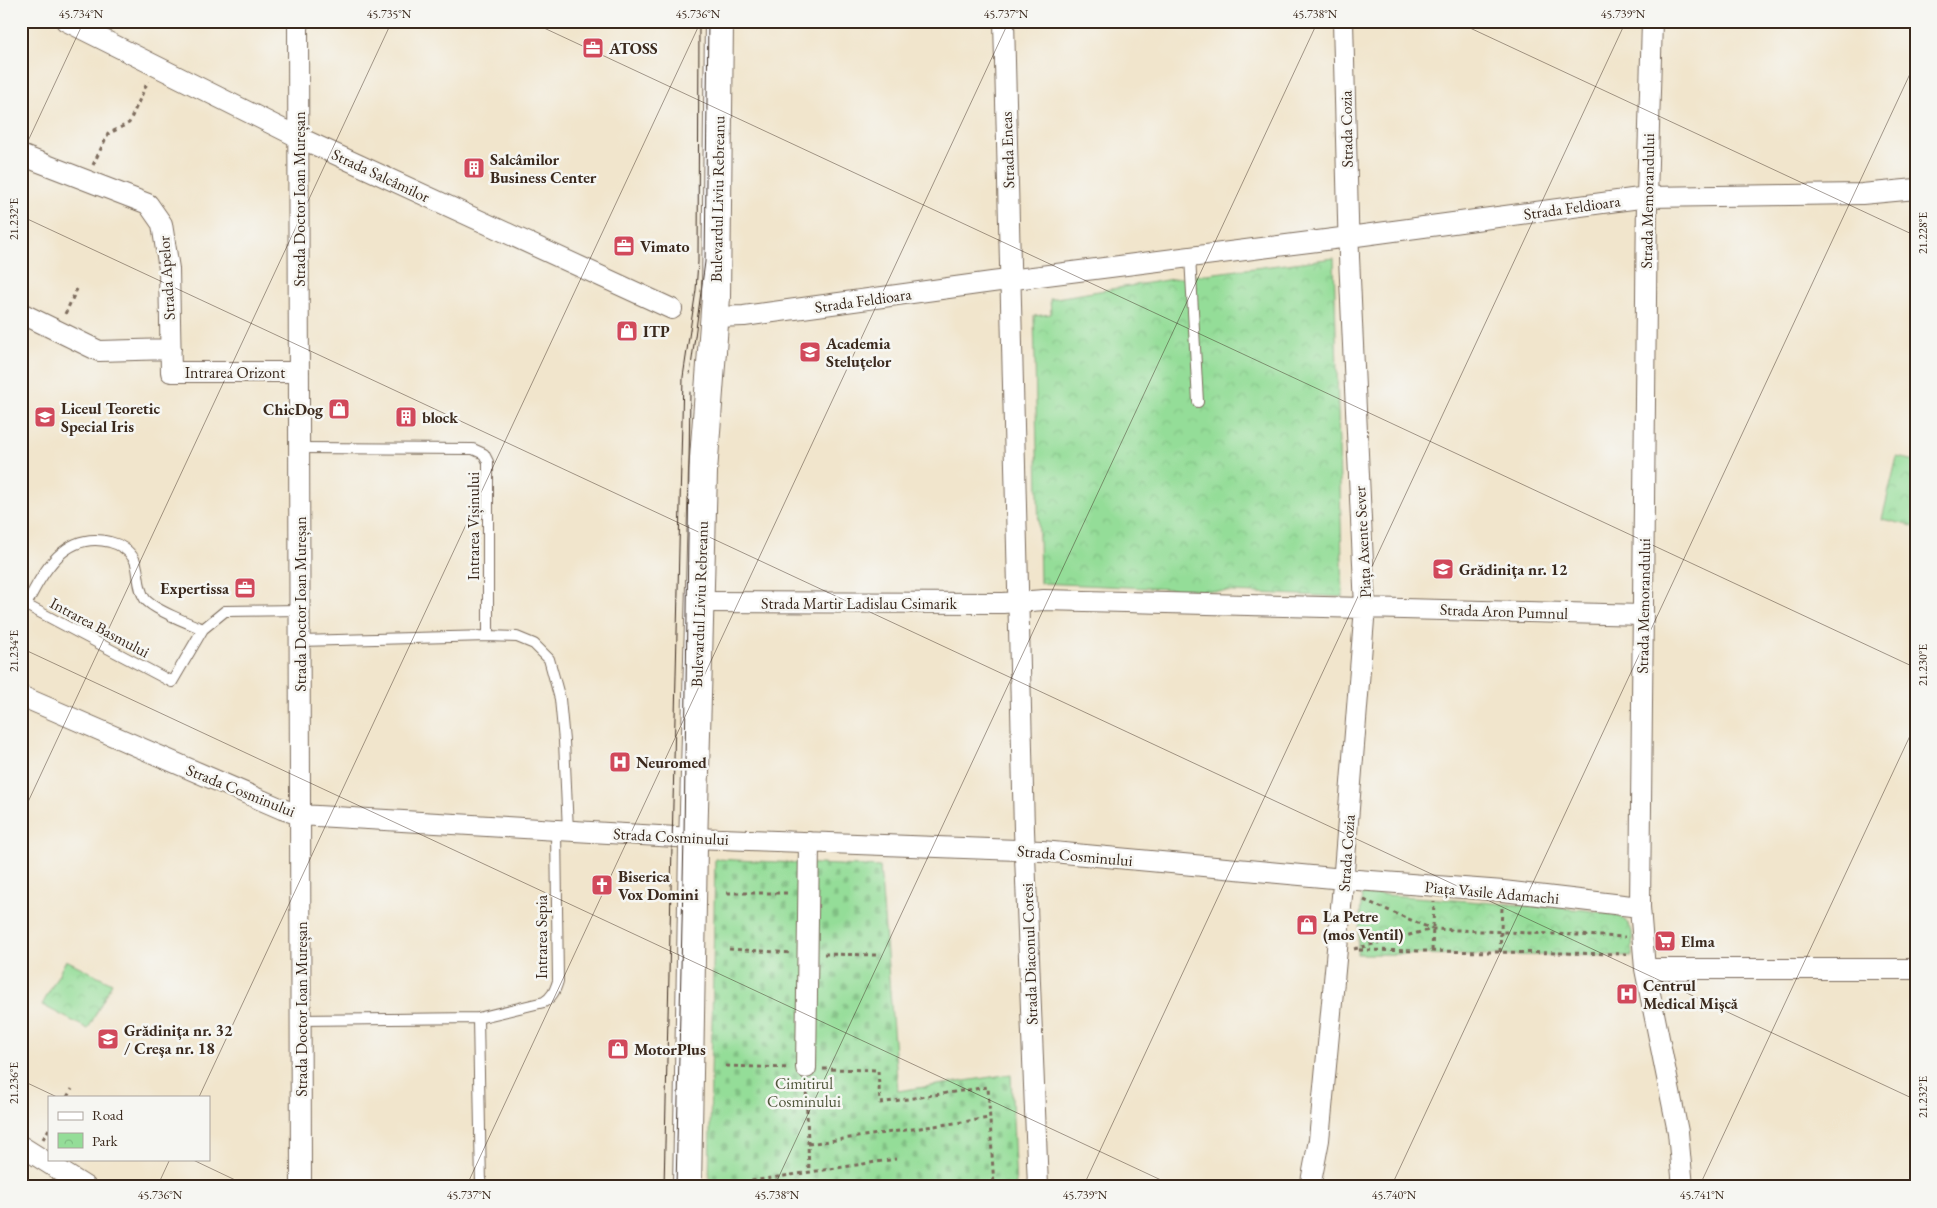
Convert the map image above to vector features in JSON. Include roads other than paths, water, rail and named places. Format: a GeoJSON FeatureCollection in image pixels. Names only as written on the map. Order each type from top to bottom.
{"type":"FeatureCollection","features":[{"type":"Feature","properties":{"kind":"main road","name":"Bulevardul Liviu Rebreanu"},"geometry":{"type":"LineString","coordinates":[[686,1187],[703,472],[715,317],[719,21]]}},
{"type":"Feature","properties":{"kind":"street","name":"Strada Salcâmilor"},"geometry":{"type":"LineString","coordinates":[[66,21],[298,137],[672,309]]}},
{"type":"Feature","properties":{"kind":"street","name":"Strada Doctor Ioan Mureșan"},"geometry":{"type":"LineString","coordinates":[[298,21],[301,1187]]}},
{"type":"Feature","properties":{"kind":"street","name":"Strada Eneas"},"geometry":{"type":"LineString","coordinates":[[1004,21],[1011,279]]}},
{"type":"Feature","properties":{"kind":"street","name":"Strada Cozia"},"geometry":{"type":"LineString","coordinates":[[1343,21],[1349,237]]}},
{"type":"Feature","properties":{"kind":"street","name":"Strada Memorandului"},"geometry":{"type":"LineString","coordinates":[[1652,21],[1647,197],[1640,906],[1645,969],[1678,1132],[1683,1187]]}},
{"type":"Feature","properties":{"kind":"street","name":"Strada Apelor"},"geometry":{"type":"LineString","coordinates":[[21,154],[148,204],[162,224],[169,269],[171,372]]}},
{"type":"Feature","properties":{"kind":"street","name":"Strada Feldioara"},"geometry":{"type":"LineString","coordinates":[[1349,237],[1647,197],[1862,194],[1916,189]]}},
{"type":"Feature","properties":{"kind":"street"},"geometry":{"type":"LineString","coordinates":[[1019,602],[1011,279],[1349,237]]}},
{"type":"Feature","properties":{"kind":"street","name":"Piața Axente Sever"},"geometry":{"type":"LineString","coordinates":[[1019,602],[1044,600],[1365,607],[1349,237]]}},
{"type":"Feature","properties":{"kind":"street","name":"Strada Feldioara"},"geometry":{"type":"LineString","coordinates":[[715,317],[744,316],[1011,279]]}},
{"type":"Feature","properties":{"kind":"street","name":"Intrarea Orizont"},"geometry":{"type":"LineString","coordinates":[[21,313],[99,351],[171,349]]}},
{"type":"Feature","properties":{"kind":"street","name":"Intrarea Orizont"},"geometry":{"type":"LineString","coordinates":[[171,372],[299,372]]}},
{"type":"Feature","properties":{"kind":"street","name":"Strada Martir Ladislau Csimarik"},"geometry":{"type":"LineString","coordinates":[[699,602],[1019,602]]}},
{"type":"Feature","properties":{"kind":"street","name":"Strada Diaconul Coresi"},"geometry":{"type":"LineString","coordinates":[[1019,602],[1025,850],[1038,1187]]}},
{"type":"Feature","properties":{"kind":"street","name":"Strada Cozia"},"geometry":{"type":"LineString","coordinates":[[1310,1187],[1319,1140],[1344,880],[1365,607]]}},
{"type":"Feature","properties":{"kind":"street","name":"Strada Aron Pumnul"},"geometry":{"type":"LineString","coordinates":[[1365,607],[1643,616]]}},
{"type":"Feature","properties":{"kind":"street","name":"Strada Cosminului"},"geometry":{"type":"LineString","coordinates":[[21,696],[300,815],[693,838],[1025,850],[1344,880]]}},
{"type":"Feature","properties":{"kind":"street"},"geometry":{"type":"LineString","coordinates":[[806,1068],[809,842]]}},
{"type":"Feature","properties":{"kind":"street","name":"Piața Vasile Adamachi"},"geometry":{"type":"LineString","coordinates":[[1344,880],[1503,891],[1640,906]]}},
{"type":"Feature","properties":{"kind":"street"},"geometry":{"type":"LineString","coordinates":[[1645,969],[1916,969]]}},
{"type":"Feature","properties":{"kind":"street"},"geometry":{"type":"LineString","coordinates":[[21,1146],[86,1187]]}},
{"type":"Feature","properties":{"kind":"lane"},"geometry":{"type":"LineString","coordinates":[[1190,257],[1198,402]]}},
{"type":"Feature","properties":{"kind":"lane","name":"Intrarea Vișinului"},"geometry":{"type":"LineString","coordinates":[[299,448],[474,449],[484,454],[488,462],[488,636]]}},
{"type":"Feature","properties":{"kind":"lane","name":"Intrarea Basmului"},"geometry":{"type":"LineString","coordinates":[[203,629],[178,619],[146,600],[138,583],[135,559],[120,545],[101,540],[82,542],[65,549],[41,576],[26,605],[172,682],[203,629],[225,611],[300,610]]}},
{"type":"Feature","properties":{"kind":"lane"},"geometry":{"type":"LineString","coordinates":[[300,641],[488,636],[517,637],[534,644],[549,659],[560,698],[564,742],[562,830]]}},
{"type":"Feature","properties":{"kind":"lane","name":"Intrarea Sepia"},"geometry":{"type":"LineString","coordinates":[[301,1020],[478,1018],[544,1002],[550,998],[555,991],[558,981],[562,830]]}},
{"type":"Feature","properties":{"kind":"lane"},"geometry":{"type":"LineString","coordinates":[[478,1018],[482,1187]]}},
{"type":"Feature","properties":{"kind":"tram line"},"geometry":{"type":"LineString","coordinates":[[664,1187],[683,377],[696,290],[698,262],[699,21]]}},
{"type":"Feature","properties":{"kind":"tram line"},"geometry":{"type":"LineString","coordinates":[[690,374],[705,262],[708,21]]}},
{"type":"Feature","properties":{"kind":"tram line"},"geometry":{"type":"LineString","coordinates":[[676,1187],[684,837],[690,392]]}},
{"type":"Feature","properties":{"kind":"place","name":"ATOSS"},"geometry":{"type":"Point","coordinates":[593,48]}},
{"type":"Feature","properties":{"kind":"place","name":"Salcâmilor Business Center"},"geometry":{"type":"Point","coordinates":[474,168]}},
{"type":"Feature","properties":{"kind":"place","name":"Vimato"},"geometry":{"type":"Point","coordinates":[624,246]}},
{"type":"Feature","properties":{"kind":"place","name":"ITP"},"geometry":{"type":"Point","coordinates":[627,331]}},
{"type":"Feature","properties":{"kind":"place","name":"Academia Steluțelor"},"geometry":{"type":"Point","coordinates":[810,352]}},
{"type":"Feature","properties":{"kind":"place","name":"ChicDog"},"geometry":{"type":"Point","coordinates":[339,409]}},
{"type":"Feature","properties":{"kind":"place","name":"Liceul Teoretic Special Iris"},"geometry":{"type":"Point","coordinates":[45,417]}},
{"type":"Feature","properties":{"kind":"place","name":"block"},"geometry":{"type":"Point","coordinates":[406,417]}},
{"type":"Feature","properties":{"kind":"place","name":"Grădinița nr. 12"},"geometry":{"type":"Point","coordinates":[1443,569]}},
{"type":"Feature","properties":{"kind":"place","name":"Expertissa"},"geometry":{"type":"Point","coordinates":[245,588]}},
{"type":"Feature","properties":{"kind":"place","name":"Neuromed"},"geometry":{"type":"Point","coordinates":[620,762]}},
{"type":"Feature","properties":{"kind":"place","name":"Biserica Vox Domini"},"geometry":{"type":"Point","coordinates":[602,885]}},
{"type":"Feature","properties":{"kind":"place","name":"La Petre (mos Ventil)"},"geometry":{"type":"Point","coordinates":[1307,925]}},
{"type":"Feature","properties":{"kind":"place","name":"Elma"},"geometry":{"type":"Point","coordinates":[1665,941]}},
{"type":"Feature","properties":{"kind":"place","name":"Centrul Medical Mișcă"},"geometry":{"type":"Point","coordinates":[1627,994]}},
{"type":"Feature","properties":{"kind":"place","name":"Grădinița nr. 32 / Creșa nr. 18"},"geometry":{"type":"Point","coordinates":[108,1039]}},
{"type":"Feature","properties":{"kind":"place","name":"MotorPlus"},"geometry":{"type":"Point","coordinates":[618,1049]}},
{"type":"Feature","properties":{"kind":"park label","name":"Cimitirul Cosminului"},"geometry":{"type":"Point","coordinates":[804,1092]}}]}
